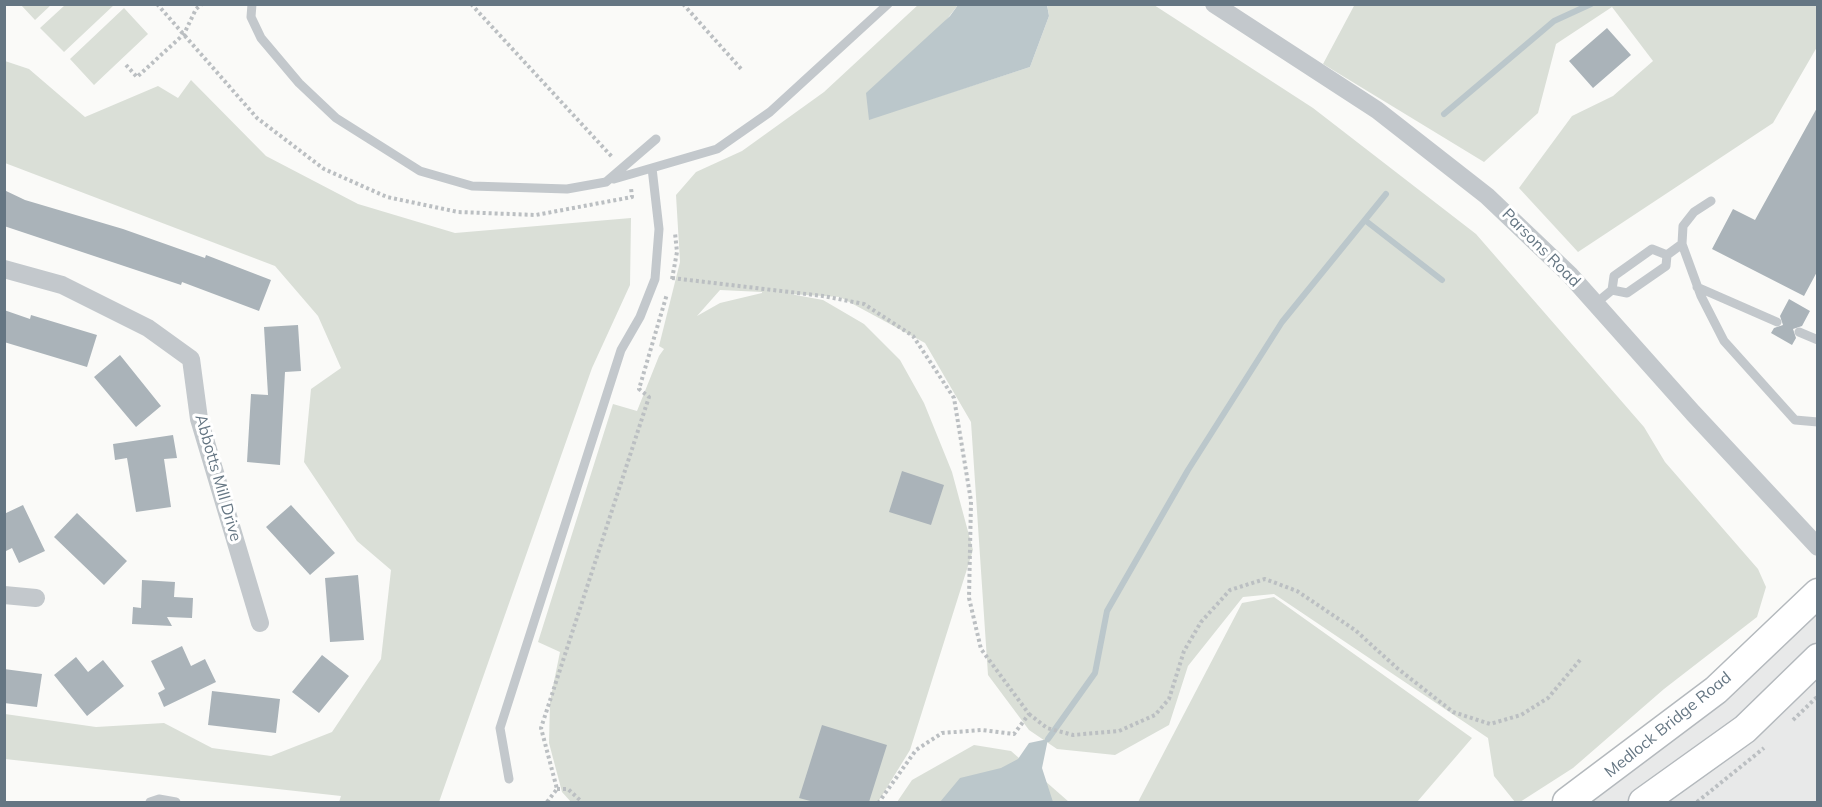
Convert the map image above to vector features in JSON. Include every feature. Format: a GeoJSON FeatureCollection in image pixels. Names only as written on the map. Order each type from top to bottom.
{"type":"FeatureCollection","features":[{"type":"Feature","properties":{"kind":"highway","name":"Medlock Bridge Road"},"geometry":{"type":"LineString","coordinates":[[1567,802],[1716,690],[1818,593]]}},
{"type":"Feature","properties":{"kind":"highway"},"geometry":{"type":"LineString","coordinates":[[1643,802],[1745,729],[1818,658]]}},
{"type":"Feature","properties":{"kind":"street","name":"Parsons Road"},"geometry":{"type":"LineString","coordinates":[[1214,4],[1377,110],[1471,182],[1570,275],[1818,548]]}},
{"type":"Feature","properties":{"kind":"street","name":"Abbotts Mill Drive"},"geometry":{"type":"LineString","coordinates":[[4,268],[62,285],[148,328],[191,359],[199,419],[260,623]]}},
{"type":"Feature","properties":{"kind":"street"},"geometry":{"type":"LineString","coordinates":[[4,595],[36,598]]}},
{"type":"Feature","properties":{"kind":"lane"},"geometry":{"type":"LineString","coordinates":[[252,4],[252,17],[261,38],[299,83],[336,118],[420,171],[472,186],[523,189],[567,189],[606,182],[627,172],[652,168],[717,148],[771,112],[888,4]]}},
{"type":"Feature","properties":{"kind":"lane"},"geometry":{"type":"LineString","coordinates":[[627,172],[657,139]]}},
{"type":"Feature","properties":{"kind":"lane"},"geometry":{"type":"LineString","coordinates":[[509,779],[500,728],[621,350],[640,317],[655,279],[659,229],[652,168]]}},
{"type":"Feature","properties":{"kind":"lane"},"geometry":{"type":"LineString","coordinates":[[1711,201],[1694,212],[1683,226],[1682,244],[1697,287],[1724,341],[1795,420],[1818,422]]}},
{"type":"Feature","properties":{"kind":"lane"},"geometry":{"type":"LineString","coordinates":[[1666,255],[1682,244]]}},
{"type":"Feature","properties":{"kind":"lane"},"geometry":{"type":"LineString","coordinates":[[1595,304],[1612,290],[1614,276],[1652,249],[1666,255]]}},
{"type":"Feature","properties":{"kind":"lane"},"geometry":{"type":"LineString","coordinates":[[1612,290],[1628,293],[1666,266],[1666,255]]}},
{"type":"Feature","properties":{"kind":"lane"},"geometry":{"type":"LineString","coordinates":[[1697,287],[1777,322]]}},
{"type":"Feature","properties":{"kind":"lane"},"geometry":{"type":"LineString","coordinates":[[1799,332],[1818,340]]}},
{"type":"Feature","properties":{"kind":"lane"},"geometry":{"type":"LineString","coordinates":[[150,802],[159,799],[176,802]]}},
{"type":"Feature","properties":{"kind":"path"},"geometry":{"type":"LineString","coordinates":[[157,4],[257,118],[324,169],[387,197],[458,212],[536,215],[632,197],[627,172],[471,4]]}},
{"type":"Feature","properties":{"kind":"path"},"geometry":{"type":"LineString","coordinates":[[126,65],[137,77],[184,34],[196,9],[202,4]]}},
{"type":"Feature","properties":{"kind":"path"},"geometry":{"type":"LineString","coordinates":[[683,4],[742,70]]}},
{"type":"Feature","properties":{"kind":"path"},"geometry":{"type":"LineString","coordinates":[[557,789],[541,728],[649,397],[639,389],[672,278],[677,252],[674,222]]}},
{"type":"Feature","properties":{"kind":"path"},"geometry":{"type":"LineString","coordinates":[[672,278],[823,296],[864,304],[914,336],[954,398],[971,501],[969,598],[981,649],[1029,714],[1047,728],[1074,735],[1119,731],[1155,715],[1169,699],[1184,651],[1201,622],[1230,590],[1265,579],[1297,591],[1355,630],[1397,668],[1454,712],[1490,724],[1521,715],[1548,698],[1580,660]]}},
{"type":"Feature","properties":{"kind":"path"},"geometry":{"type":"LineString","coordinates":[[879,802],[916,750],[942,733],[982,730],[1014,734],[1029,714]]}},
{"type":"Feature","properties":{"kind":"path"},"geometry":{"type":"LineString","coordinates":[[547,802],[557,789]]}},
{"type":"Feature","properties":{"kind":"path"},"geometry":{"type":"LineString","coordinates":[[557,789],[568,789],[582,802]]}},
{"type":"Feature","properties":{"kind":"shaded area"},"geometry":{"type":"Polygon","coordinates":[[[919,4],[958,5],[869,119],[1030,67],[1049,16],[1047,4],[1154,5],[1313,108],[1476,234],[1644,427],[1665,462],[1758,569],[1766,587],[1757,617],[1664,689],[1573,768],[1520,802],[1515,802],[1494,776],[1488,738],[1274,594],[1243,597],[1188,666],[1169,725],[1115,755],[1057,749],[1029,730],[988,675],[971,422],[925,343],[840,297],[790,294],[823,300],[864,324],[900,360],[924,403],[952,472],[973,550],[910,750],[878,802],[571,802],[562,792],[549,743],[550,701],[560,652],[538,642],[613,404],[637,411],[664,349],[659,346],[680,262],[676,195],[696,172],[742,151],[824,92],[919,4]],[[720,290],[697,316],[720,303],[762,292],[720,290]]]}},
{"type":"Feature","properties":{"kind":"shaded area"},"geometry":{"type":"Polygon","coordinates":[[[1355,4],[1817,5],[1817,47],[1773,123],[1578,252],[1519,188],[1572,116],[1613,96],[1653,61],[1612,7],[1556,44],[1538,113],[1484,162],[1323,64],[1355,4]]]}},
{"type":"Feature","properties":{"kind":"shaded area"},"geometry":{"type":"Polygon","coordinates":[[[21,5],[51,5],[35,20],[21,5]]]}},
{"type":"Feature","properties":{"kind":"shaded area"},"geometry":{"type":"Polygon","coordinates":[[[65,5],[114,5],[64,52],[40,28],[65,5]]]}},
{"type":"Feature","properties":{"kind":"shaded area"},"geometry":{"type":"Polygon","coordinates":[[[958,5],[1047,5],[1049,16],[1030,67],[869,120],[866,93],[950,16],[958,5]]]}},
{"type":"Feature","properties":{"kind":"shaded area"},"geometry":{"type":"Polygon","coordinates":[[[124,8],[148,34],[94,85],[70,59],[124,8]]]}},
{"type":"Feature","properties":{"kind":"shaded area"},"geometry":{"type":"Polygon","coordinates":[[[5,61],[29,69],[85,117],[158,86],[178,98],[191,80],[266,156],[358,204],[455,233],[631,218],[630,285],[592,368],[439,802],[339,802],[341,796],[5,759],[5,714],[96,727],[164,723],[212,748],[271,756],[332,732],[381,659],[391,570],[357,541],[304,462],[311,389],[341,368],[318,316],[275,266],[5,163],[5,61]]]}},
{"type":"Feature","properties":{"kind":"shaded area"},"geometry":{"type":"Polygon","coordinates":[[[1274,597],[1472,738],[1417,802],[1138,802],[1242,603],[1274,597]]]}},
{"type":"Feature","properties":{"kind":"shaded area"},"geometry":{"type":"Polygon","coordinates":[[[1817,608],[1817,802],[1567,802],[1817,608]]]}},
{"type":"Feature","properties":{"kind":"shaded area"},"geometry":{"type":"Polygon","coordinates":[[[1048,739],[1042,768],[1053,802],[940,802],[960,778],[1001,768],[1018,759],[1029,743],[1048,739]]]}},
{"type":"Feature","properties":{"kind":"shaded area"},"geometry":{"type":"Polygon","coordinates":[[[974,745],[1011,751],[1069,802],[897,802],[912,780],[974,745]]]}},
{"type":"Feature","properties":{"kind":"building"},"geometry":{"type":"Polygon","coordinates":[[[1607,28],[1631,55],[1593,88],[1569,61],[1607,28]]]}},
{"type":"Feature","properties":{"kind":"building"},"geometry":{"type":"Polygon","coordinates":[[[1818,106],[1818,270],[1804,296],[1712,249],[1733,209],[1755,220],[1818,106]]]}},
{"type":"Feature","properties":{"kind":"building"},"geometry":{"type":"Polygon","coordinates":[[[4,190],[25,200],[123,229],[205,258],[206,255],[271,280],[259,311],[182,282],[181,285],[4,226],[4,190]]]}},
{"type":"Feature","properties":{"kind":"building"},"geometry":{"type":"Polygon","coordinates":[[[1789,299],[1810,311],[1802,326],[1793,329],[1796,338],[1792,345],[1771,333],[1774,328],[1783,325],[1780,316],[1789,299]]]}},
{"type":"Feature","properties":{"kind":"building"},"geometry":{"type":"Polygon","coordinates":[[[4,310],[30,319],[31,315],[97,335],[87,367],[4,342],[4,310]]]}},
{"type":"Feature","properties":{"kind":"building"},"geometry":{"type":"Polygon","coordinates":[[[298,325],[301,371],[285,372],[280,465],[247,462],[251,394],[268,395],[264,327],[298,325]]]}},
{"type":"Feature","properties":{"kind":"building"},"geometry":{"type":"Polygon","coordinates":[[[120,355],[161,406],[136,427],[94,377],[120,355]]]}},
{"type":"Feature","properties":{"kind":"building"},"geometry":{"type":"Polygon","coordinates":[[[173,435],[177,458],[164,459],[171,507],[136,512],[127,458],[115,460],[113,444],[173,435]]]}},
{"type":"Feature","properties":{"kind":"building"},"geometry":{"type":"Polygon","coordinates":[[[902,471],[944,485],[931,525],[889,512],[902,471]]]}},
{"type":"Feature","properties":{"kind":"building"},"geometry":{"type":"Polygon","coordinates":[[[23,505],[45,551],[19,563],[12,548],[4,552],[4,514],[23,505]]]}},
{"type":"Feature","properties":{"kind":"building"},"geometry":{"type":"Polygon","coordinates":[[[291,505],[335,553],[310,575],[266,527],[291,505]]]}},
{"type":"Feature","properties":{"kind":"building"},"geometry":{"type":"Polygon","coordinates":[[[77,513],[127,561],[104,585],[54,537],[77,513]]]}},
{"type":"Feature","properties":{"kind":"building"},"geometry":{"type":"Polygon","coordinates":[[[358,575],[364,640],[330,642],[325,578],[358,575]]]}},
{"type":"Feature","properties":{"kind":"building"},"geometry":{"type":"Polygon","coordinates":[[[142,580],[175,582],[174,597],[193,598],[192,618],[167,617],[172,626],[132,624],[133,607],[141,608],[142,580]]]}},
{"type":"Feature","properties":{"kind":"building"},"geometry":{"type":"Polygon","coordinates":[[[182,646],[191,666],[205,659],[216,682],[164,707],[158,693],[165,689],[151,661],[182,646]]]}},
{"type":"Feature","properties":{"kind":"building"},"geometry":{"type":"Polygon","coordinates":[[[322,655],[349,676],[319,713],[292,692],[322,655]]]}},
{"type":"Feature","properties":{"kind":"building"},"geometry":{"type":"Polygon","coordinates":[[[76,657],[88,672],[103,660],[124,686],[87,716],[54,675],[76,657]]]}},
{"type":"Feature","properties":{"kind":"building"},"geometry":{"type":"Polygon","coordinates":[[[4,669],[42,674],[37,707],[4,703],[4,669]]]}},
{"type":"Feature","properties":{"kind":"building"},"geometry":{"type":"Polygon","coordinates":[[[212,691],[280,699],[276,733],[208,725],[212,691]]]}},
{"type":"Feature","properties":{"kind":"building"},"geometry":{"type":"Polygon","coordinates":[[[822,725],[887,745],[869,802],[814,802],[799,798],[822,725]]]}},
{"type":"Feature","properties":{"kind":"waterway"},"geometry":{"type":"LineString","coordinates":[[1444,114],[1554,21],[1591,4]]}},
{"type":"Feature","properties":{"kind":"waterway"},"geometry":{"type":"LineString","coordinates":[[1048,739],[1095,673],[1107,611],[1188,470],[1282,322],[1386,194]]}},
{"type":"Feature","properties":{"kind":"waterway"},"geometry":{"type":"LineString","coordinates":[[1366,221],[1442,280]]}}]}
